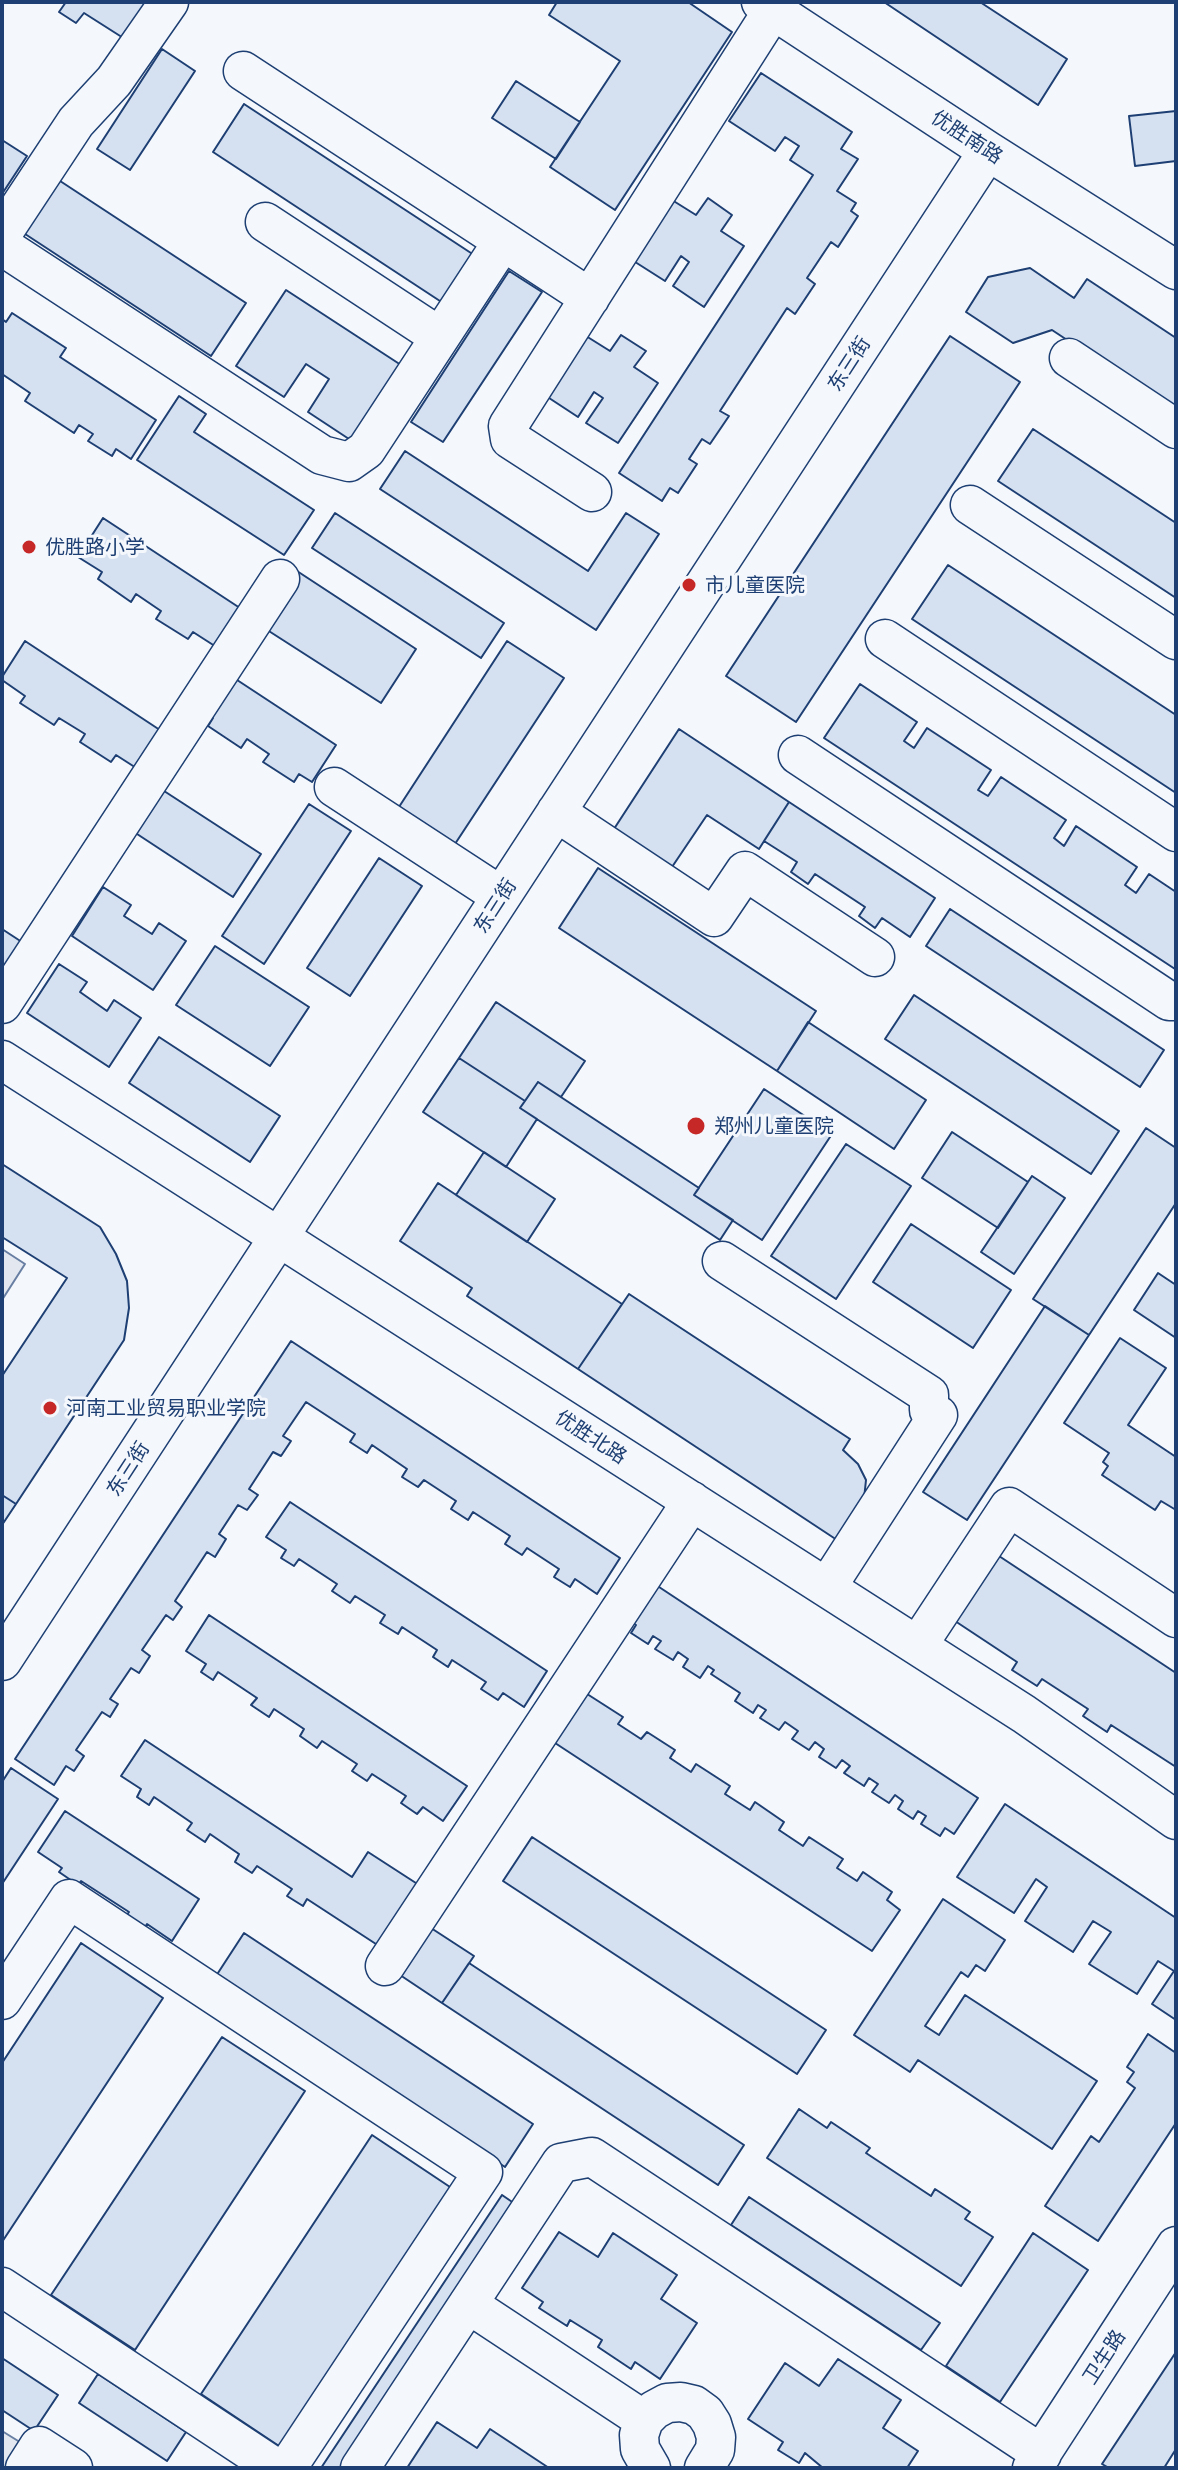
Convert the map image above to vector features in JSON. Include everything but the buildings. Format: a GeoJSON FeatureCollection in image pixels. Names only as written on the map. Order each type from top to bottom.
{"type":"FeatureCollection","features":[{"type":"Feature","properties":{"kind":"street"},"geometry":{"type":"LineString","coordinates":[[2,234],[76,122],[114,81],[169,2]]}},
{"type":"Feature","properties":{"kind":"street"},"geometry":{"type":"LineString","coordinates":[[592,492],[510,439],[508,426],[590,298],[767,6]]}},
{"type":"Feature","properties":{"kind":"street","name":"优胜南路"},"geometry":{"type":"LineString","coordinates":[[767,6],[1176,270]]}},
{"type":"Feature","properties":{"kind":"street"},"geometry":{"type":"LineString","coordinates":[[243,71],[590,298]]}},
{"type":"Feature","properties":{"kind":"street","name":"东三街"},"geometry":{"type":"LineString","coordinates":[[2,1661],[988,151]]}},
{"type":"Feature","properties":{"kind":"street"},"geometry":{"type":"LineString","coordinates":[[265,222],[440,337]]}},
{"type":"Feature","properties":{"kind":"street"},"geometry":{"type":"LineString","coordinates":[[2,246],[322,455],[349,462],[366,450],[503,241]]}},
{"type":"Feature","properties":{"kind":"street"},"geometry":{"type":"LineString","coordinates":[[1069,358],[1176,429]]}},
{"type":"Feature","properties":{"kind":"street"},"geometry":{"type":"LineString","coordinates":[[970,505],[1176,640]]}},
{"type":"Feature","properties":{"kind":"street"},"geometry":{"type":"LineString","coordinates":[[2,1004],[280,579]]}},
{"type":"Feature","properties":{"kind":"street"},"geometry":{"type":"LineString","coordinates":[[885,639],[1176,832]]}},
{"type":"Feature","properties":{"kind":"street"},"geometry":{"type":"LineString","coordinates":[[798,755],[1169,1001],[1176,1001]]}},
{"type":"Feature","properties":{"kind":"street"},"geometry":{"type":"LineString","coordinates":[[334,787],[501,896]]}},
{"type":"Feature","properties":{"kind":"street"},"geometry":{"type":"LineString","coordinates":[[556,812],[714,917],[745,871],[875,957]]}},
{"type":"Feature","properties":{"kind":"street","name":"优胜北路"},"geometry":{"type":"LineString","coordinates":[[2,1060],[918,1645],[1176,1820]]}},
{"type":"Feature","properties":{"kind":"street"},"geometry":{"type":"LineString","coordinates":[[722,1261],[929,1395],[929,1410],[938,1415],[827,1587]]}},
{"type":"Feature","properties":{"kind":"street"},"geometry":{"type":"LineString","coordinates":[[385,1966],[692,1501]]}},
{"type":"Feature","properties":{"kind":"street"},"geometry":{"type":"LineString","coordinates":[[918,1645],[1009,1507],[1176,1618]]}},
{"type":"Feature","properties":{"kind":"street"},"geometry":{"type":"LineString","coordinates":[[2,2000],[69,1899],[483,2172],[287,2468]]}},
{"type":"Feature","properties":{"kind":"street"},"geometry":{"type":"LineString","coordinates":[[360,2468],[561,2163],[592,2157],[1037,2461]]}},
{"type":"Feature","properties":{"kind":"street","name":"卫生路"},"geometry":{"type":"LineString","coordinates":[[1037,2461],[1176,2246]]}},
{"type":"Feature","properties":{"kind":"street"},"geometry":{"type":"LineString","coordinates":[[2,2287],[276,2468]]}},
{"type":"Feature","properties":{"kind":"street"},"geometry":{"type":"LineString","coordinates":[[468,2304],[644,2420]]}},
{"type":"Feature","properties":{"kind":"street"},"geometry":{"type":"LineString","coordinates":[[651,2468],[640,2449],[639,2435],[644,2420],[667,2403],[681,2402],[694,2405],[705,2413],[712,2424],[716,2437],[710,2466]]}},
{"type":"Feature","properties":{"kind":"street"},"geometry":{"type":"LineString","coordinates":[[25,2468],[39,2446],[73,2468]]}},
{"type":"Feature","properties":{"kind":"shaded area"},"geometry":{"type":"Polygon","coordinates":[[[2,1249],[25,1264],[2,1300],[2,1249]]]}},
{"type":"Feature","properties":{"kind":"shaded area"},"geometry":{"type":"Polygon","coordinates":[[[2,2431],[23,2444],[7,2468],[2,2468],[2,2431]]]}},
{"type":"Feature","properties":{"kind":"place","name":"优胜路小学"},"geometry":{"type":"Point","coordinates":[29,547]}},
{"type":"Feature","properties":{"kind":"place","name":"市儿童医院"},"geometry":{"type":"Point","coordinates":[689,585]}},
{"type":"Feature","properties":{"kind":"place","name":"郑州儿童医院"},"geometry":{"type":"Point","coordinates":[696,1126]}},
{"type":"Feature","properties":{"kind":"place","name":"河南工业贸易职业学院"},"geometry":{"type":"Point","coordinates":[50,1408]}}]}
